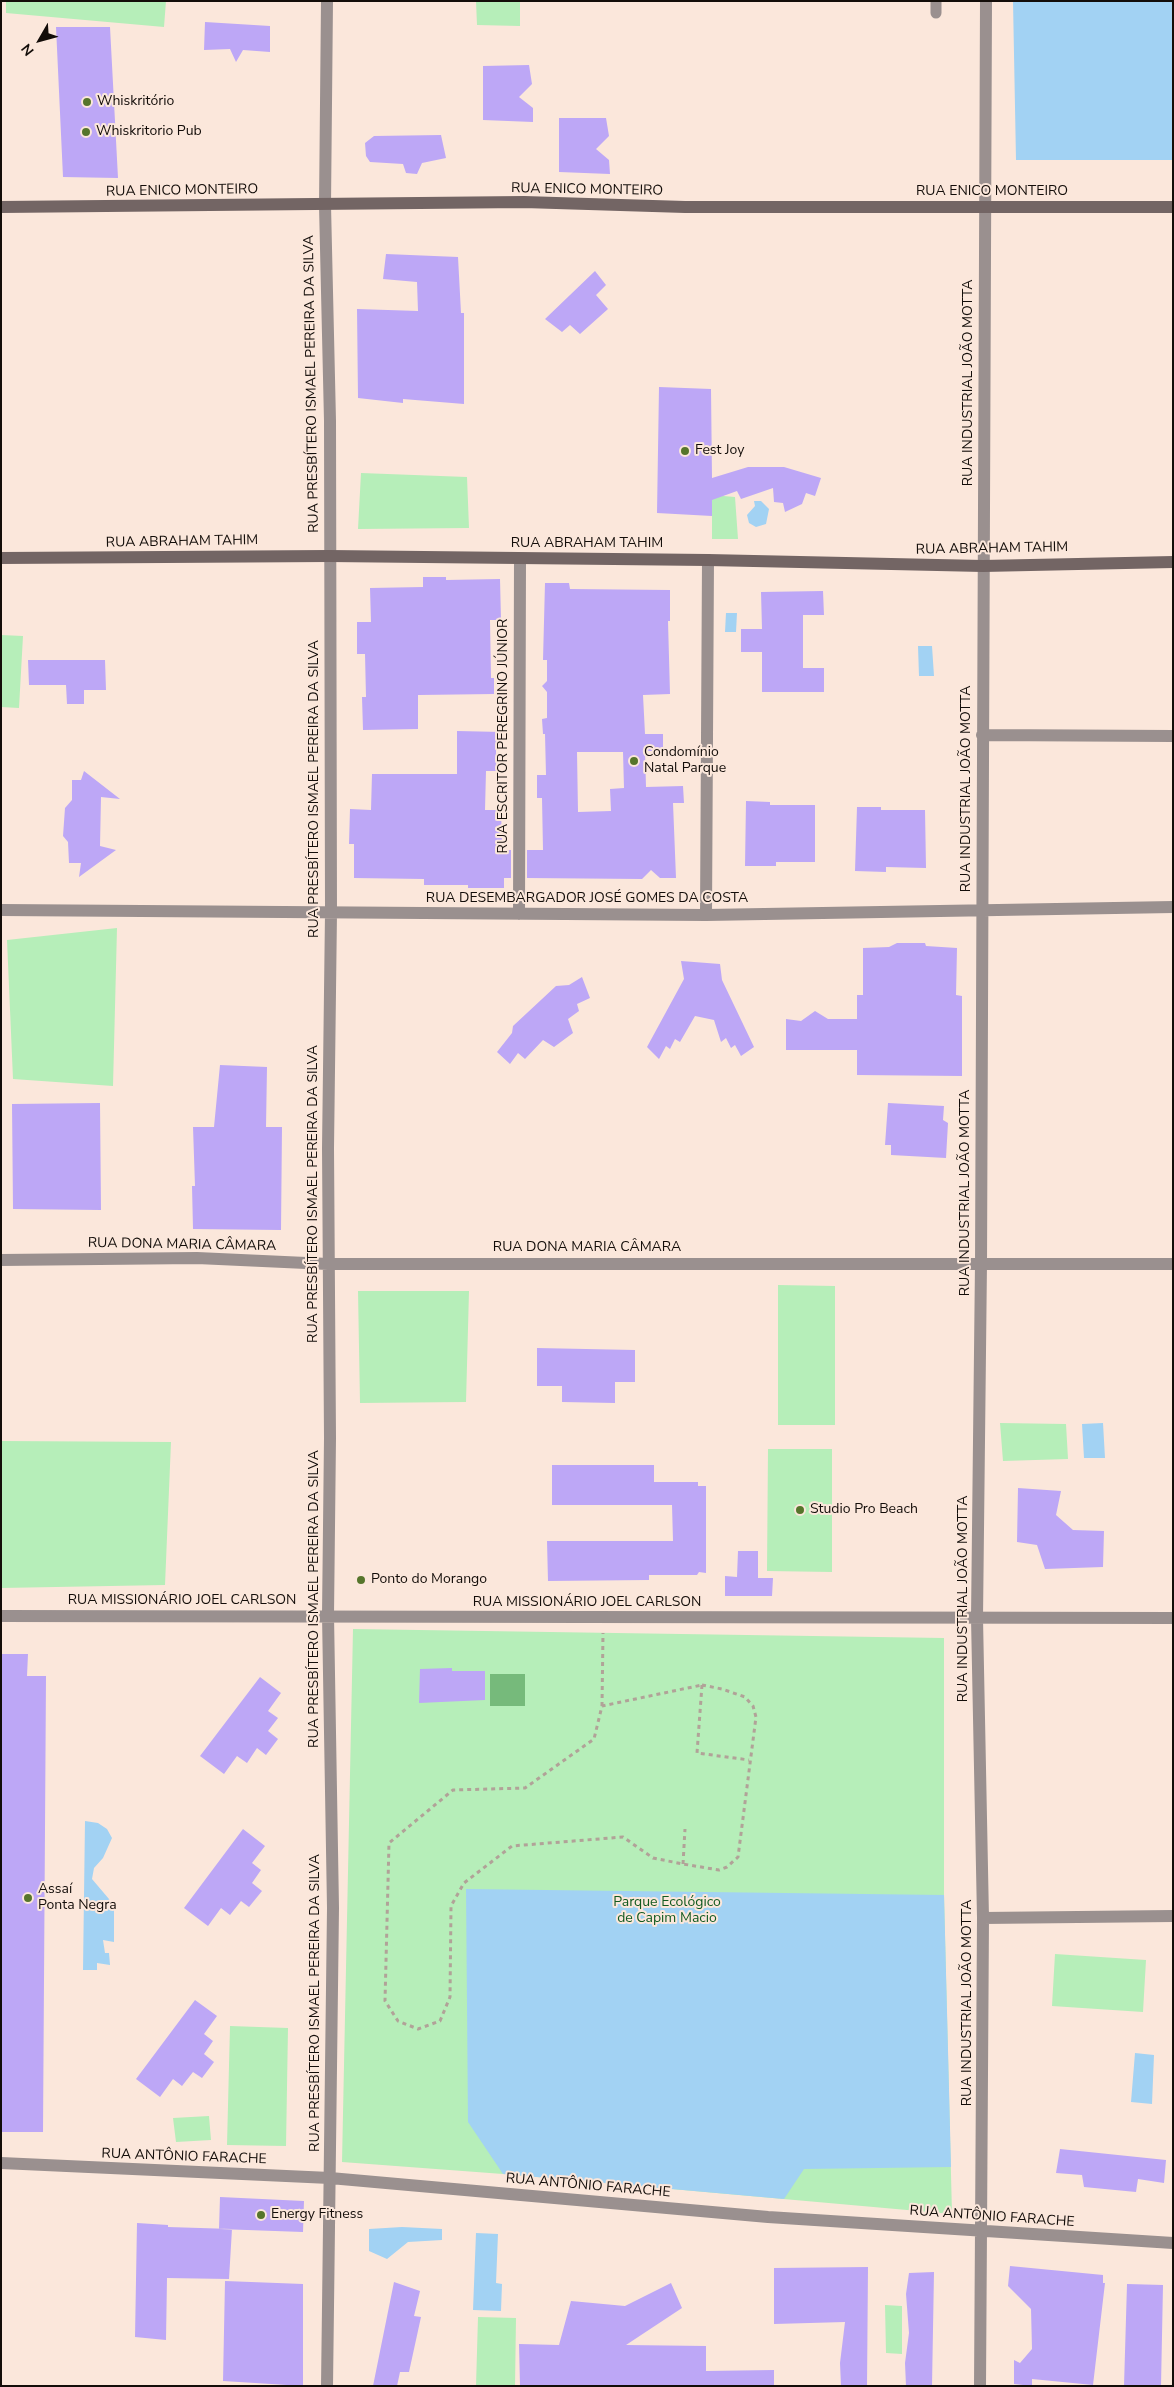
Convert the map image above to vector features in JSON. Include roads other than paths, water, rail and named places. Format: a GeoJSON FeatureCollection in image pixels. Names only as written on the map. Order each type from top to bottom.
{"type":"FeatureCollection","features":[{"type":"Feature","properties":{"kind":"main road","name":"RUA ENICO MONTEIRO"},"geometry":{"type":"LineString","coordinates":[[1,207],[524,202],[686,207],[1173,207]]}},
{"type":"Feature","properties":{"kind":"main road","name":"RUA ABRAHAM TAHIM"},"geometry":{"type":"LineString","coordinates":[[1,558],[329,556],[708,560],[984,566],[1173,562]]}},
{"type":"Feature","properties":{"kind":"street","name":"RUA PRESBÍTERO ISMAEL PEREIRA DA SILVA"},"geometry":{"type":"LineString","coordinates":[[327,1],[325,205],[330,422],[331,913],[328,1615],[333,1908],[327,2386]]}},
{"type":"Feature","properties":{"kind":"street","name":"RUA INDUSTRIAL JOÃO MOTTA"},"geometry":{"type":"LineString","coordinates":[[980,2386],[983,1918],[977,1618],[981,1263],[986,1]]}},
{"type":"Feature","properties":{"kind":"street","name":"RUA ESCRITOR PEREGRINO JÚNIOR"},"geometry":{"type":"LineString","coordinates":[[519,914],[520,559]]}},
{"type":"Feature","properties":{"kind":"street"},"geometry":{"type":"LineString","coordinates":[[706,916],[708,560]]}},
{"type":"Feature","properties":{"kind":"street"},"geometry":{"type":"LineString","coordinates":[[982,736],[1173,736]]}},
{"type":"Feature","properties":{"kind":"street","name":"RUA DESEMBARGADOR JOSÉ GOMES DA COSTA"},"geometry":{"type":"LineString","coordinates":[[1,910],[706,916],[982,909],[1173,907]]}},
{"type":"Feature","properties":{"kind":"street","name":"RUA DONA MARIA CÂMARA"},"geometry":{"type":"LineString","coordinates":[[1,1260],[197,1258],[328,1264],[1173,1264]]}},
{"type":"Feature","properties":{"kind":"street","name":"RUA MISSIONÁRIO JOEL CARLSON"},"geometry":{"type":"LineString","coordinates":[[1,1616],[328,1615],[461,1618],[1173,1618]]}},
{"type":"Feature","properties":{"kind":"street"},"geometry":{"type":"LineString","coordinates":[[983,1918],[1173,1916]]}},
{"type":"Feature","properties":{"kind":"street","name":"RUA ANTÔNIO FARACHE"},"geometry":{"type":"LineString","coordinates":[[1,2164],[330,2178],[768,2217],[1173,2243]]}},
{"type":"Feature","properties":{"kind":"lane"},"geometry":{"type":"LineString","coordinates":[[936,1],[936,14]]}},
{"type":"Feature","properties":{"kind":"water"},"geometry":{"type":"Polygon","coordinates":[[[1013,1],[1173,1],[1173,160],[1016,160],[1013,1]]]}},
{"type":"Feature","properties":{"kind":"water"},"geometry":{"type":"Polygon","coordinates":[[[754,501],[761,501],[769,509],[766,524],[756,527],[749,523],[747,515],[755,506],[754,501]]]}},
{"type":"Feature","properties":{"kind":"water"},"geometry":{"type":"Polygon","coordinates":[[[726,613],[737,613],[736,632],[725,632],[726,613]]]}},
{"type":"Feature","properties":{"kind":"water"},"geometry":{"type":"Polygon","coordinates":[[[918,646],[932,646],[934,676],[919,676],[918,646]]]}},
{"type":"Feature","properties":{"kind":"water"},"geometry":{"type":"Polygon","coordinates":[[[1103,1423],[1105,1458],[1084,1458],[1082,1424],[1103,1423]]]}},
{"type":"Feature","properties":{"kind":"water"},"geometry":{"type":"Polygon","coordinates":[[[85,1821],[98,1823],[107,1829],[112,1838],[103,1858],[94,1868],[92,1879],[109,1899],[114,1911],[114,1942],[103,1940],[105,1953],[109,1953],[110,1965],[97,1963],[97,1970],[83,1970],[85,1821]]]}},
{"type":"Feature","properties":{"kind":"water"},"geometry":{"type":"Polygon","coordinates":[[[466,1889],[944,1895],[951,2167],[804,2169],[784,2199],[503,2174],[468,2122],[466,1889]]]}},
{"type":"Feature","properties":{"kind":"water"},"geometry":{"type":"Polygon","coordinates":[[[1135,2053],[1154,2055],[1152,2104],[1131,2102],[1135,2053]]]}},
{"type":"Feature","properties":{"kind":"water"},"geometry":{"type":"Polygon","coordinates":[[[402,2227],[442,2229],[442,2240],[408,2242],[387,2259],[369,2251],[369,2229],[402,2227]]]}},
{"type":"Feature","properties":{"kind":"water"},"geometry":{"type":"Polygon","coordinates":[[[476,2233],[498,2234],[496,2283],[502,2284],[501,2311],[473,2310],[476,2233]]]}},
{"type":"Feature","properties":{"kind":"place","name":"Whiskritório"},"geometry":{"type":"Point","coordinates":[87,102]}},
{"type":"Feature","properties":{"kind":"place","name":"Whiskritorio Pub"},"geometry":{"type":"Point","coordinates":[86,132]}},
{"type":"Feature","properties":{"kind":"place","name":"Fest Joy"},"geometry":{"type":"Point","coordinates":[685,451]}},
{"type":"Feature","properties":{"kind":"place","name":"Condomínio Natal Parque"},"geometry":{"type":"Point","coordinates":[634,761]}},
{"type":"Feature","properties":{"kind":"place","name":"Studio Pro Beach"},"geometry":{"type":"Point","coordinates":[800,1510]}},
{"type":"Feature","properties":{"kind":"place","name":"Ponto do Morango"},"geometry":{"type":"Point","coordinates":[361,1580]}},
{"type":"Feature","properties":{"kind":"place","name":"Assaí Ponta Negra"},"geometry":{"type":"Point","coordinates":[28,1898]}},
{"type":"Feature","properties":{"kind":"place","name":"Energy Fitness"},"geometry":{"type":"Point","coordinates":[261,2215]}},
{"type":"Feature","properties":{"kind":"park label","name":"Parque Ecológico de Capim Macio"},"geometry":{"type":"Point","coordinates":[667,1912]}}]}
